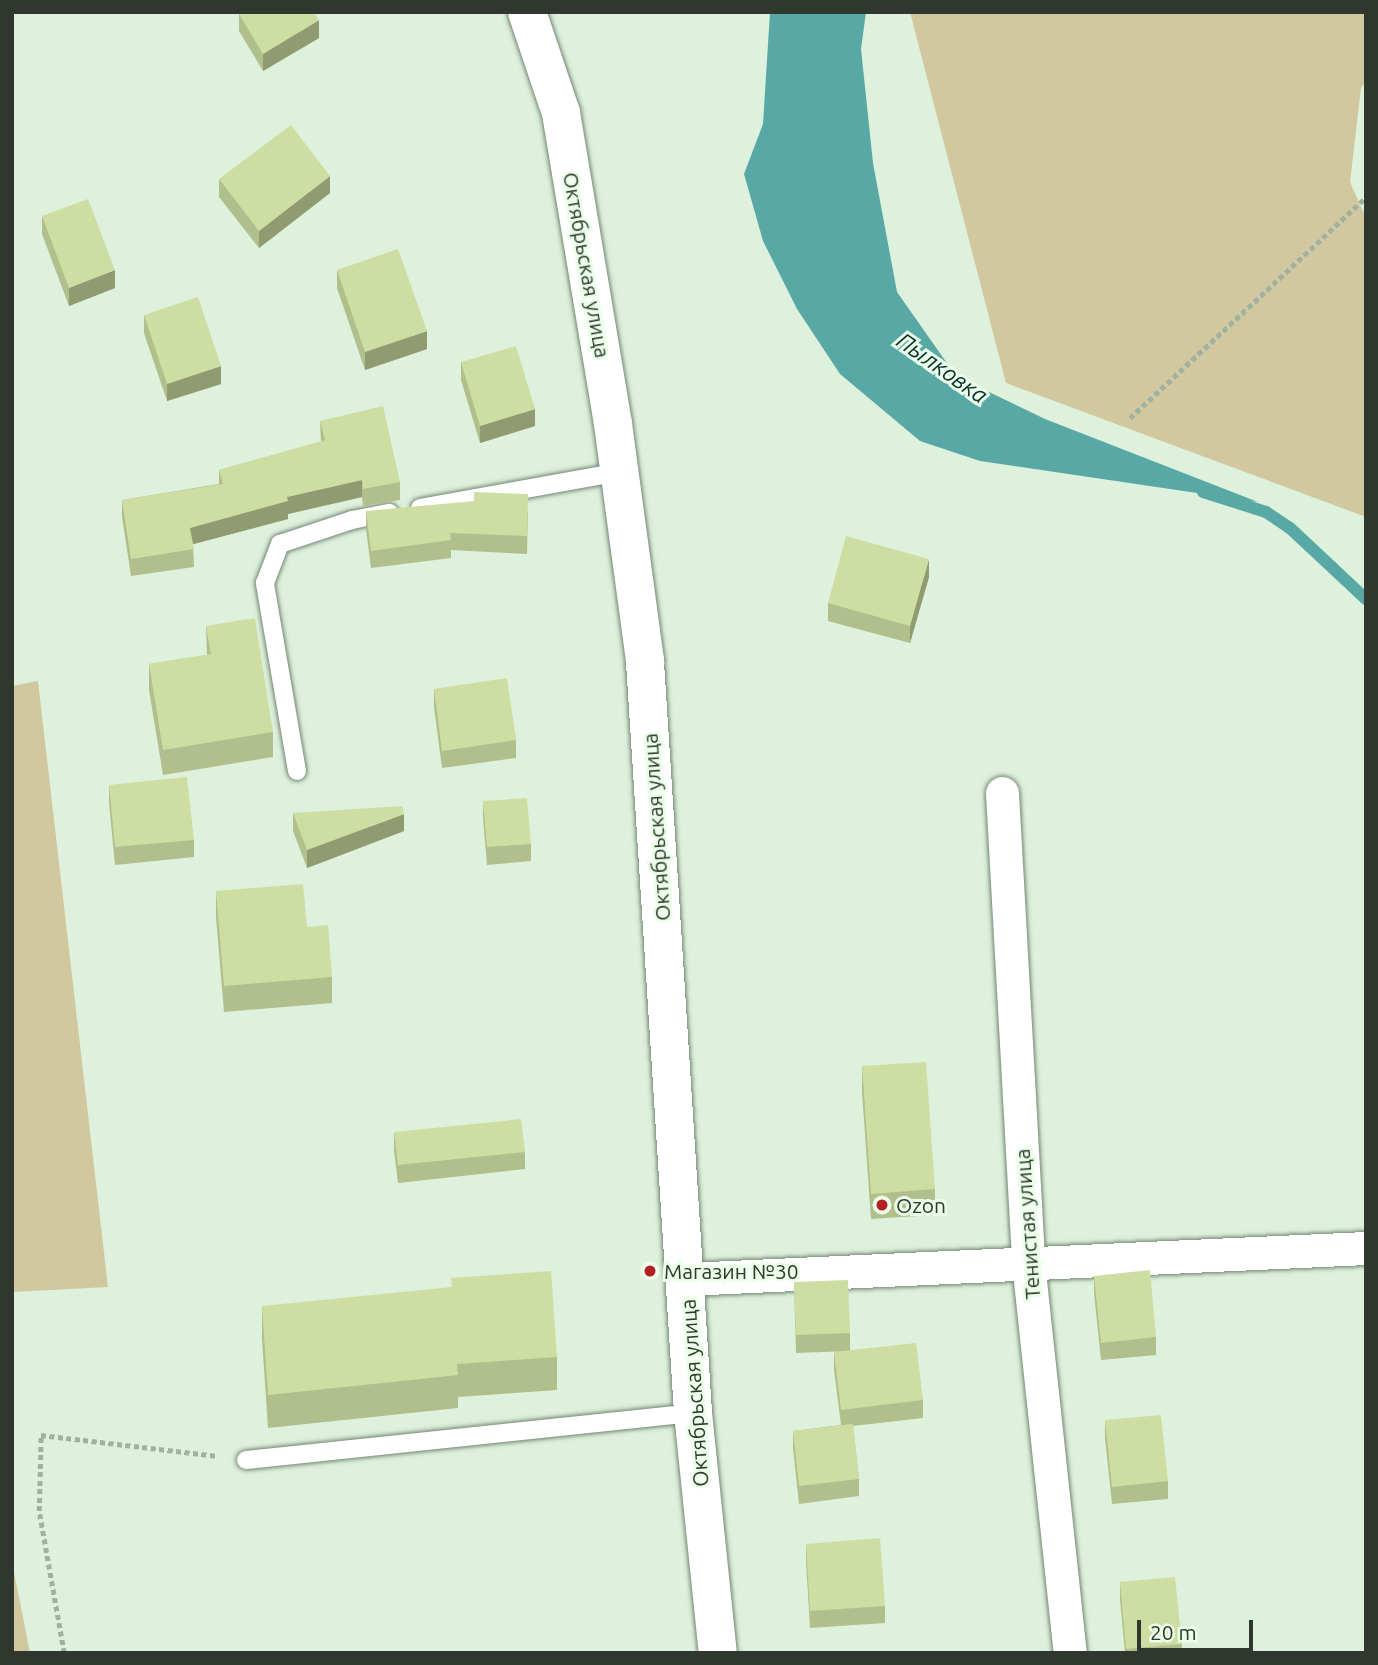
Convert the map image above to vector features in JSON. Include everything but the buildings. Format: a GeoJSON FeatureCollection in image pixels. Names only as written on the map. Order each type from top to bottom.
{"type":"FeatureCollection","features":[{"type":"Feature","properties":{"kind":"street","name":"Октябрьская улица"},"geometry":{"type":"LineString","coordinates":[[527,12],[561,113],[620,472],[645,662],[694,1413],[718,1653]]}},
{"type":"Feature","properties":{"kind":"street","name":"Тенистая улица"},"geometry":{"type":"LineString","coordinates":[[1002,793],[1028,1262],[1070,1653]]}},
{"type":"Feature","properties":{"kind":"street"},"geometry":{"type":"LineString","coordinates":[[687,1279],[1366,1248]]}},
{"type":"Feature","properties":{"kind":"lane"},"geometry":{"type":"LineString","coordinates":[[297,771],[264,583],[280,544],[352,520],[620,472]]}},
{"type":"Feature","properties":{"kind":"lane"},"geometry":{"type":"LineString","coordinates":[[246,1460],[694,1413]]}},
{"type":"Feature","properties":{"kind":"path"},"geometry":{"type":"LineString","coordinates":[[1130,418],[1366,198]]}},
{"type":"Feature","properties":{"kind":"path"},"geometry":{"type":"LineString","coordinates":[[64,1653],[40,1511],[41,1435],[246,1460]]}},
{"type":"Feature","properties":{"kind":"shaded area"},"geometry":{"type":"Polygon","coordinates":[[[910,12],[1366,12],[1366,81],[1361,88],[1350,182],[1366,218],[1366,517],[1006,383],[910,12]]]}},
{"type":"Feature","properties":{"kind":"shaded area"},"geometry":{"type":"Polygon","coordinates":[[[38,681],[108,1287],[12,1292],[12,686],[38,681]]]}},
{"type":"Feature","properties":{"kind":"shaded area"},"geometry":{"type":"Polygon","coordinates":[[[12,1562],[30,1653],[12,1653],[12,1562]]]}},
{"type":"Feature","properties":{"kind":"water"},"geometry":{"type":"Polygon","coordinates":[[[770,12],[866,12],[861,49],[873,163],[897,292],[956,376],[1045,419],[1258,502],[980,461],[920,441],[840,374],[797,309],[763,241],[744,174],[763,124],[770,12]]]}},
{"type":"Feature","properties":{"kind":"waterway","name":"Пылковка"},"geometry":{"type":"LineString","coordinates":[[1203,492],[1266,512],[1290,528],[1366,599]]}},
{"type":"Feature","properties":{"kind":"place","name":"Ozon"},"geometry":{"type":"Point","coordinates":[882,1205]}},
{"type":"Feature","properties":{"kind":"place","name":"Магазин №30"},"geometry":{"type":"Point","coordinates":[650,1271]}}]}
